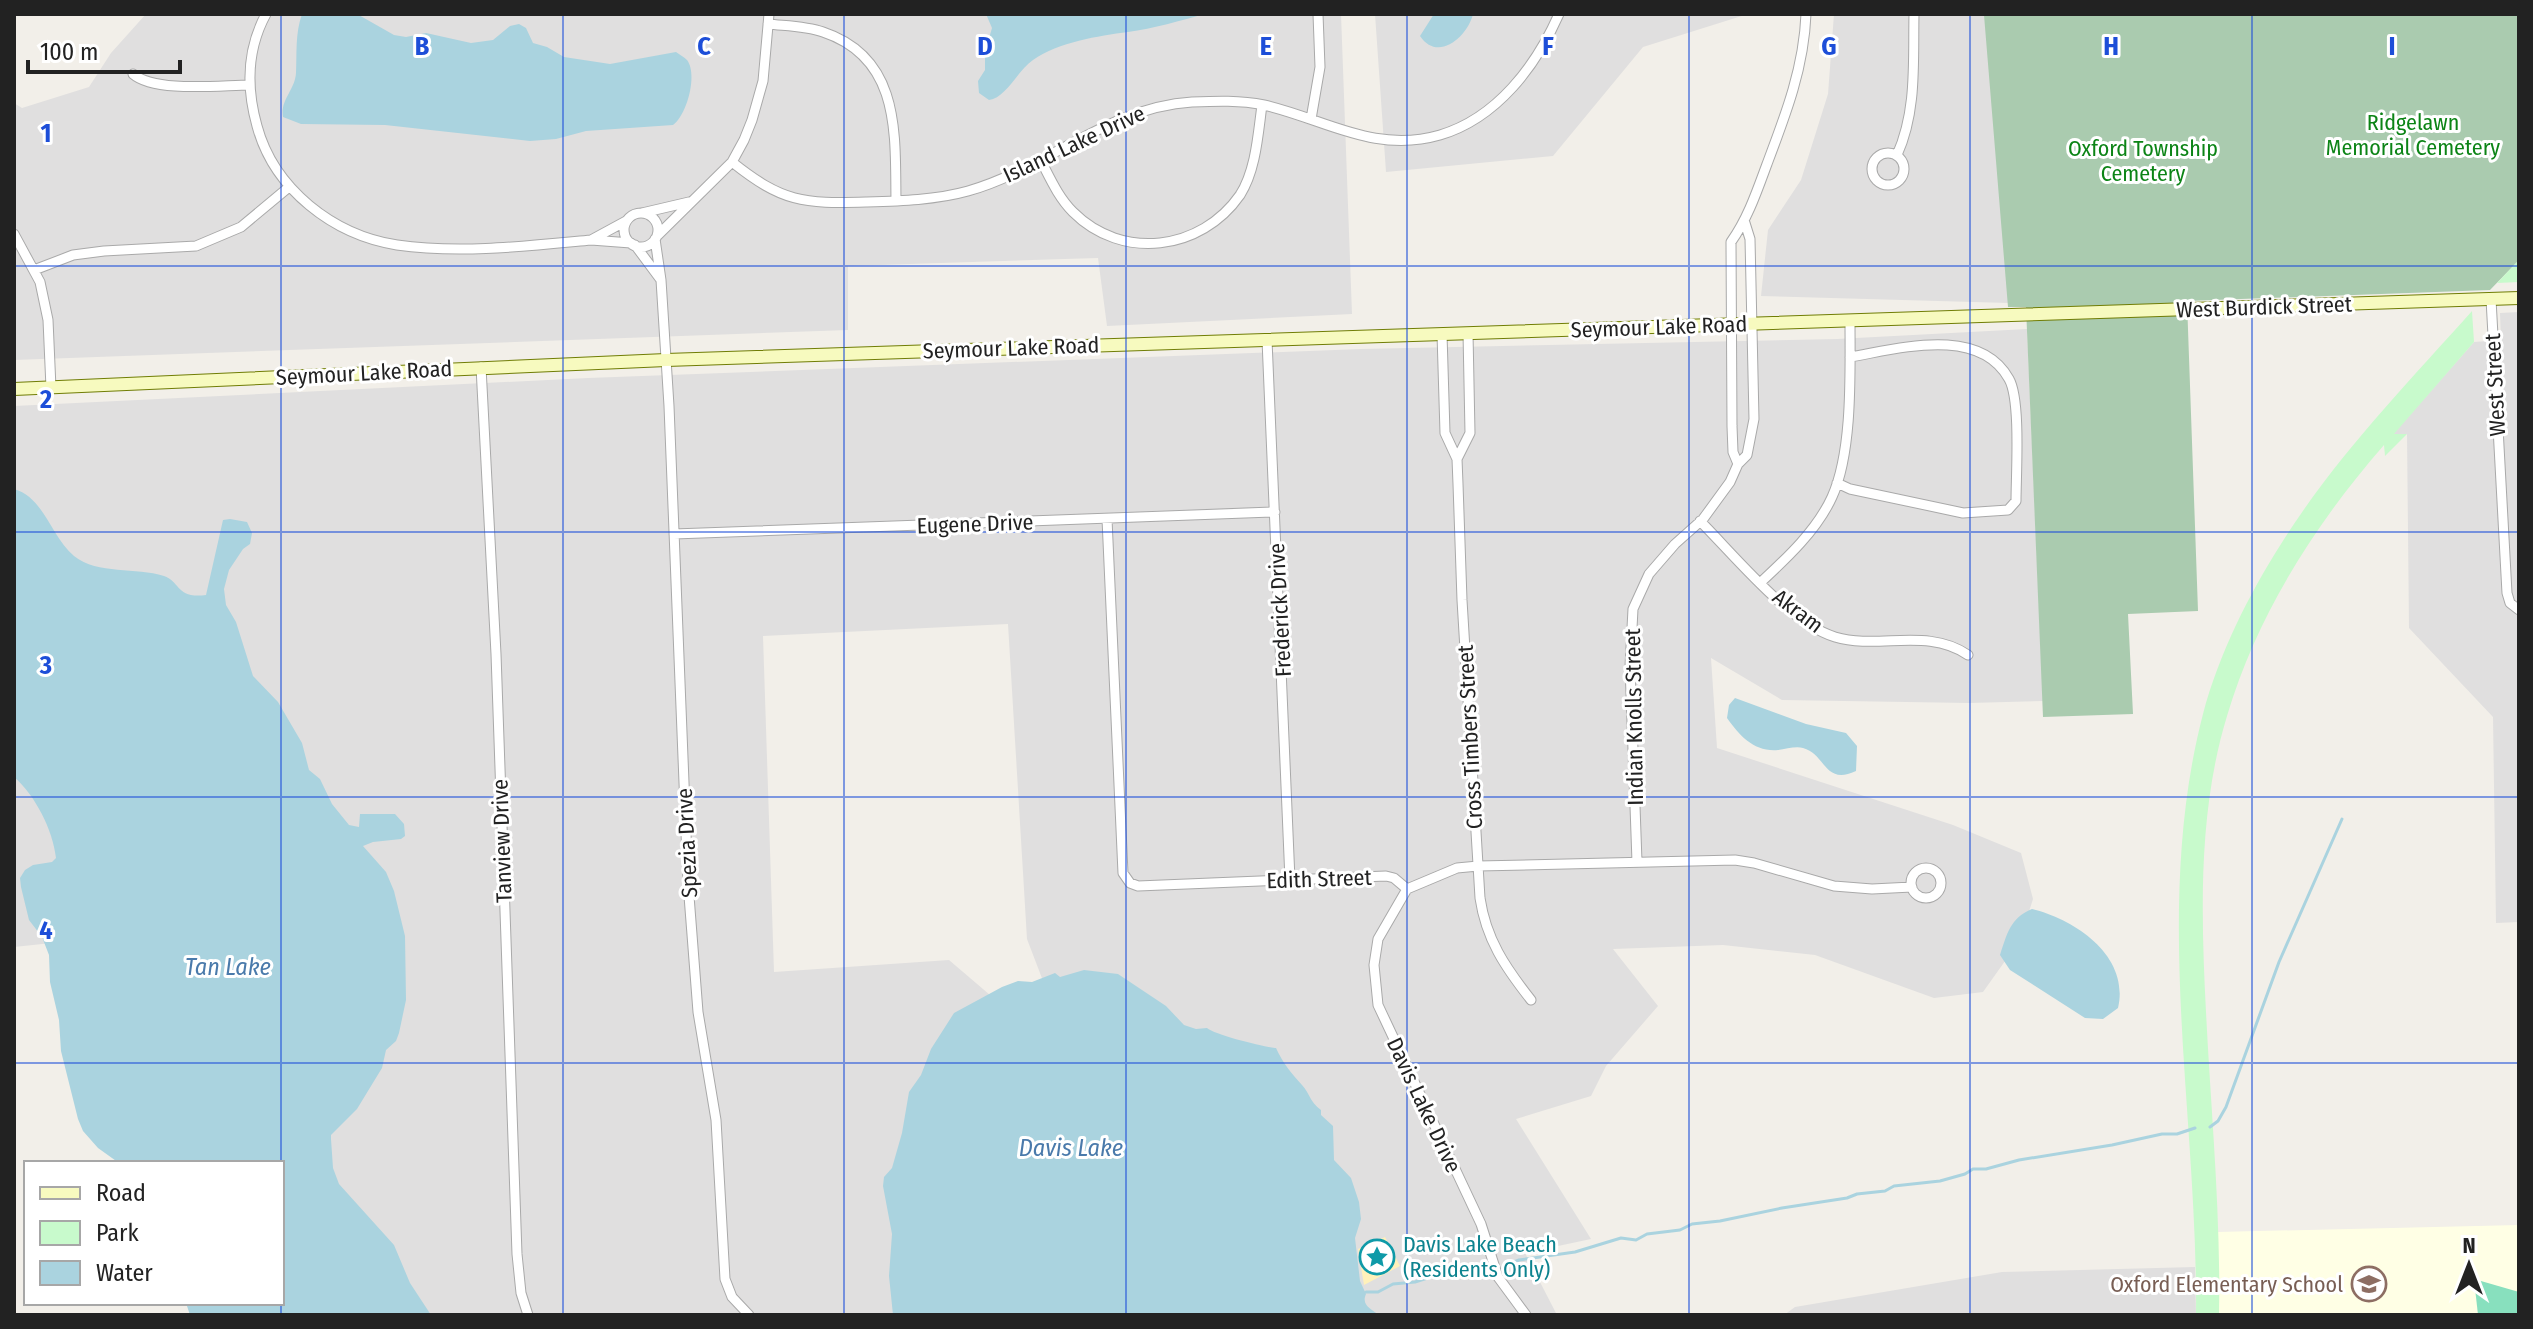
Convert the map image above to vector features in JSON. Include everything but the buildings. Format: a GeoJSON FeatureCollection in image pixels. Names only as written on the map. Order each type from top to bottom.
{"type":"FeatureCollection","features":[{"type":"Feature","properties":{"kind":"street"},"geometry":{"type":"LineString","coordinates":[[266,14],[252,44],[250,85],[260,139],[270,160],[289,187],[334,223],[394,245],[429,248],[516,246],[591,240],[649,244],[732,162],[758,104],[768,19],[843,40],[871,65],[893,111],[896,201]]}},
{"type":"Feature","properties":{"kind":"street"},"geometry":{"type":"LineString","coordinates":[[1311,119],[1320,67],[1318,14]]}},
{"type":"Feature","properties":{"kind":"street","name":"Island Lake Drive"},"geometry":{"type":"LineString","coordinates":[[732,162],[759,183],[780,195],[798,200],[834,203],[896,201],[968,191],[1104,126],[1153,108],[1208,101],[1262,105],[1368,139],[1438,135],[1465,126],[1490,110],[1508,93],[1540,51],[1559,14]]}},
{"type":"Feature","properties":{"kind":"street"},"geometry":{"type":"LineString","coordinates":[[1738,464],[1733,452],[1732,426],[1731,242],[1745,223],[1790,102],[1801,64],[1806,14]]}},
{"type":"Feature","properties":{"kind":"street"},"geometry":{"type":"LineString","coordinates":[[1897,155],[1905,139],[1913,98],[1914,14]]}},
{"type":"Feature","properties":{"kind":"street"},"geometry":{"type":"LineString","coordinates":[[133,74],[140,80],[178,85],[250,85]]}},
{"type":"Feature","properties":{"kind":"street"},"geometry":{"type":"LineString","coordinates":[[1040,159],[1064,202],[1092,228],[1117,239],[1171,243],[1202,231],[1240,195],[1248,179],[1262,105]]}},
{"type":"Feature","properties":{"kind":"street"},"geometry":{"type":"LineString","coordinates":[[34,270],[73,255],[204,244],[241,227],[289,187]]}},
{"type":"Feature","properties":{"kind":"street"},"geometry":{"type":"LineString","coordinates":[[591,240],[642,213],[689,202]]}},
{"type":"Feature","properties":{"kind":"street"},"geometry":{"type":"LineString","coordinates":[[642,213],[653,218],[657,237]]}},
{"type":"Feature","properties":{"kind":"street"},"geometry":{"type":"LineString","coordinates":[[626,221],[624,230],[661,280]]}},
{"type":"Feature","properties":{"kind":"street","name":"Indian Knolls Street"},"geometry":{"type":"LineString","coordinates":[[1637,862],[1630,666],[1633,609],[1649,574],[1700,521],[1747,455],[1754,419],[1750,239],[1745,223]]}},
{"type":"Feature","properties":{"kind":"street"},"geometry":{"type":"LineString","coordinates":[[14,234],[40,282],[48,320],[51,388]]}},
{"type":"Feature","properties":{"kind":"street","name":"Spezia Drive"},"geometry":{"type":"LineString","coordinates":[[657,237],[666,360],[695,991],[716,1120],[725,1279],[732,1297],[749,1315]]}},
{"type":"Feature","properties":{"kind":"street","name":"West Burdick Street"},"geometry":{"type":"LineString","coordinates":[[2009,316],[2519,298]]}},
{"type":"Feature","properties":{"kind":"street","name":"West Street"},"geometry":{"type":"LineString","coordinates":[[2491,299],[2507,593],[2510,603],[2519,610]]}},
{"type":"Feature","properties":{"kind":"street","name":"Seymour Lake Road"},"geometry":{"type":"LineString","coordinates":[[14,389],[666,360],[2009,316]]}},
{"type":"Feature","properties":{"kind":"street"},"geometry":{"type":"LineString","coordinates":[[1761,582],[1782,563],[1816,522],[1837,483],[1844,451],[1850,320]]}},
{"type":"Feature","properties":{"kind":"street","name":"Cross Timbers Street"},"geometry":{"type":"LineString","coordinates":[[1457,459],[1470,433],[1468,333]]}},
{"type":"Feature","properties":{"kind":"street","name":"Cross Timbers Street"},"geometry":{"type":"LineString","coordinates":[[1442,334],[1445,433],[1457,459],[1483,921],[1505,967],[1531,1000]]}},
{"type":"Feature","properties":{"kind":"street","name":"Frederick Drive"},"geometry":{"type":"LineString","coordinates":[[1267,340],[1290,880]]}},
{"type":"Feature","properties":{"kind":"street"},"geometry":{"type":"LineString","coordinates":[[1837,483],[1850,489],[1963,513],[1998,512],[2008,510],[2015,504],[2016,414],[2010,380],[1992,361],[1975,348],[1936,345],[1850,357]]}},
{"type":"Feature","properties":{"kind":"street","name":"Tanview Drive"},"geometry":{"type":"LineString","coordinates":[[481,367],[496,654],[517,1254],[521,1293],[528,1315]]}},
{"type":"Feature","properties":{"kind":"street","name":"Eugene Drive"},"geometry":{"type":"LineString","coordinates":[[674,534],[1275,512]]}},
{"type":"Feature","properties":{"kind":"street","name":"Edith Street"},"geometry":{"type":"LineString","coordinates":[[1107,519],[1125,879],[1138,886],[1386,876],[1394,878],[1407,889]]}},
{"type":"Feature","properties":{"kind":"street","name":"Akram"},"geometry":{"type":"LineString","coordinates":[[1700,521],[1792,612],[1816,630],[1839,638],[1939,641],[1955,646],[1968,655]]}},
{"type":"Feature","properties":{"kind":"street"},"geometry":{"type":"LineString","coordinates":[[1407,889],[1457,868],[1478,866],[1735,860],[1834,886],[1872,889],[1912,887]]}},
{"type":"Feature","properties":{"kind":"street","name":"Davis Lake Drive"},"geometry":{"type":"LineString","coordinates":[[1407,889],[1378,939],[1374,965],[1378,1005],[1481,1224],[1498,1277],[1526,1315]]}},
{"type":"Feature","properties":{"kind":"shaded area"},"geometry":{"type":"Polygon","coordinates":[[[146,14],[1341,14],[1352,314],[1107,326],[1098,258],[848,266],[848,330],[14,360],[14,103],[22,108],[89,87],[111,53],[146,14]]]}},
{"type":"Feature","properties":{"kind":"shaded area"},"geometry":{"type":"Polygon","coordinates":[[[1375,14],[1748,14],[1643,47],[1553,156],[1386,172],[1375,14]]]}},
{"type":"Feature","properties":{"kind":"shaded area"},"geometry":{"type":"Polygon","coordinates":[[[1834,14],[1985,14],[2009,303],[1761,296],[1768,230],[1801,180],[1828,94],[1834,14]]]}},
{"type":"Feature","properties":{"kind":"shaded area"},"geometry":{"type":"Polygon","coordinates":[[[2519,312],[2519,922],[2496,923],[2493,717],[2409,628],[2407,434],[2393,434],[2474,342],[2501,340],[2500,313],[2519,312]]]}},
{"type":"Feature","properties":{"kind":"shaded area"},"geometry":{"type":"Polygon","coordinates":[[[2027,329],[2043,701],[1782,700],[1711,658],[1717,748],[1953,825],[2021,853],[2033,899],[2020,940],[1983,992],[1934,998],[1815,955],[1723,945],[1613,949],[1658,1006],[1606,1066],[1591,1096],[1516,1119],[1591,1239],[1525,1253],[1557,1315],[1300,1315],[1056,1015],[1027,939],[1008,624],[763,636],[774,972],[949,960],[1031,1030],[1032,1315],[276,1315],[284,1305],[284,1161],[281,1161],[14,533],[14,406],[588,378],[1361,349],[1837,339],[2027,329]]]}},
{"type":"Feature","properties":{"kind":"shaded area"},"geometry":{"type":"Polygon","coordinates":[[[14,631],[139,851],[61,942],[14,947],[14,631]]]}},
{"type":"Feature","properties":{"kind":"shaded area","name":"Oxford Elementary School"},"geometry":{"type":"Polygon","coordinates":[[[2519,1225],[2519,1315],[2219,1315],[2217,1232],[2519,1225]]]}},
{"type":"Feature","properties":{"kind":"shaded area"},"geometry":{"type":"Polygon","coordinates":[[[2195,1267],[2196,1315],[1784,1315],[1795,1307],[2002,1272],[2195,1267]]]}},
{"type":"Feature","properties":{"kind":"sand","name":"Davis Lake Beach (Residents Only)"},"geometry":{"type":"Polygon","coordinates":[[[1385,1237],[1400,1266],[1364,1285],[1358,1249],[1385,1237]]]}},
{"type":"Feature","properties":{"kind":"green space","name":"Oxford Township Cemetery"},"geometry":{"type":"Polygon","coordinates":[[[2519,14],[2519,260],[2490,290],[2187,301],[2198,611],[2128,614],[2133,714],[2043,717],[2026,307],[2008,307],[1984,15],[2519,14]]]}},
{"type":"Feature","properties":{"kind":"green space"},"geometry":{"type":"Polygon","coordinates":[[[2519,260],[2519,282],[2497,283],[2519,260]]]}},
{"type":"Feature","properties":{"kind":"green space"},"geometry":{"type":"Polygon","coordinates":[[[2472,311],[2474,342],[2394,434],[2407,434],[2385,456],[2384,445],[2359,475],[2291,572],[2254,642],[2227,716],[2206,825],[2203,900],[2219,1315],[2196,1315],[2179,938],[2181,862],[2188,788],[2203,714],[2217,669],[2246,605],[2302,513],[2371,424],[2472,311]]]}},
{"type":"Feature","properties":{"kind":"green space"},"geometry":{"type":"Polygon","coordinates":[[[2474,1279],[2519,1292],[2519,1315],[2478,1315],[2474,1279]]]}},
{"type":"Feature","properties":{"kind":"water"},"geometry":{"type":"Polygon","coordinates":[[[302,14],[357,14],[394,35],[406,37],[426,33],[471,43],[493,40],[510,26],[519,24],[526,28],[533,43],[564,57],[610,64],[676,52],[690,66],[691,84],[683,113],[673,125],[586,131],[556,139],[530,141],[385,125],[301,124],[283,117],[283,111],[295,79],[297,36],[302,14]]]}},
{"type":"Feature","properties":{"kind":"water"},"geometry":{"type":"Polygon","coordinates":[[[986,14],[1206,14],[1055,49],[1033,60],[1001,94],[989,100],[979,93],[978,81],[985,70],[985,52],[992,28],[986,14]]]}},
{"type":"Feature","properties":{"kind":"water"},"geometry":{"type":"Polygon","coordinates":[[[1434,14],[1473,14],[1459,38],[1443,47],[1435,47],[1420,36],[1434,14]]]}},
{"type":"Feature","properties":{"kind":"water","name":"Tan Lake"},"geometry":{"type":"Polygon","coordinates":[[[14,489],[33,500],[66,548],[84,562],[164,576],[184,592],[196,596],[206,595],[223,520],[247,522],[252,533],[250,544],[229,570],[224,589],[226,605],[236,622],[253,676],[278,702],[302,743],[309,770],[320,779],[332,804],[349,825],[359,827],[360,814],[395,814],[404,824],[405,836],[401,839],[363,846],[386,872],[405,936],[406,1000],[399,1033],[396,1041],[386,1050],[382,1068],[357,1109],[331,1135],[331,1139],[333,1168],[339,1184],[394,1245],[410,1283],[431,1315],[190,1315],[187,1305],[284,1305],[284,1161],[116,1161],[98,1148],[83,1131],[61,1051],[49,955],[42,937],[29,920],[20,878],[33,865],[52,862],[56,858],[42,814],[14,777],[14,489]]]}},
{"type":"Feature","properties":{"kind":"water"},"geometry":{"type":"Polygon","coordinates":[[[1735,698],[1806,724],[1846,733],[1857,746],[1856,771],[1837,775],[1811,751],[1803,748],[1769,750],[1755,746],[1727,718],[1729,705],[1735,698]]]}},
{"type":"Feature","properties":{"kind":"water"},"geometry":{"type":"Polygon","coordinates":[[[2032,909],[2049,914],[2082,932],[2108,957],[2120,990],[2118,1008],[2103,1019],[2085,1018],[2010,970],[2000,955],[2005,940],[2014,922],[2032,909]]]}},
{"type":"Feature","properties":{"kind":"water","name":"Davis Lake"},"geometry":{"type":"Polygon","coordinates":[[[1084,970],[1118,974],[1166,1006],[1184,1025],[1196,1029],[1207,1028],[1229,1037],[1276,1048],[1321,1110],[1321,1115],[1333,1126],[1334,1160],[1351,1178],[1359,1202],[1361,1219],[1355,1238],[1360,1281],[1366,1294],[1365,1301],[1379,1315],[893,1315],[889,1276],[892,1234],[884,1177],[892,1168],[909,1092],[921,1075],[931,1049],[954,1013],[1002,987],[1018,981],[1032,982],[1055,973],[1060,977],[1084,970]]]}},
{"type":"Feature","properties":{"kind":"waterway"},"geometry":{"type":"LineString","coordinates":[[2210,1127],[2218,1121],[2226,1107],[2279,962],[2342,819]]}},
{"type":"Feature","properties":{"kind":"waterway"},"geometry":{"type":"LineString","coordinates":[[1504,1266],[1519,1260],[1575,1252],[1621,1238],[1636,1240],[1647,1234],[1680,1230],[1692,1224],[1885,1191],[1894,1186],[1940,1181],[1973,1169],[2162,1134],[2177,1134],[2195,1128]]}},
{"type":"Feature","properties":{"kind":"waterway"},"geometry":{"type":"LineString","coordinates":[[1366,1292],[1378,1292],[1393,1284],[1415,1282],[1485,1265]]}},
{"type":"Feature","properties":{"kind":"place","name":"Davis Lake Beach (Residents Only)"},"geometry":{"type":"Point","coordinates":[1377,1257]}},
{"type":"Feature","properties":{"kind":"place","name":"Oxford Elementary School"},"geometry":{"type":"Point","coordinates":[2369,1284]}},
{"type":"Feature","properties":{"kind":"park label","name":"Ridgelawn Memorial Cemetery"},"geometry":{"type":"Point","coordinates":[2413,134]}}]}
